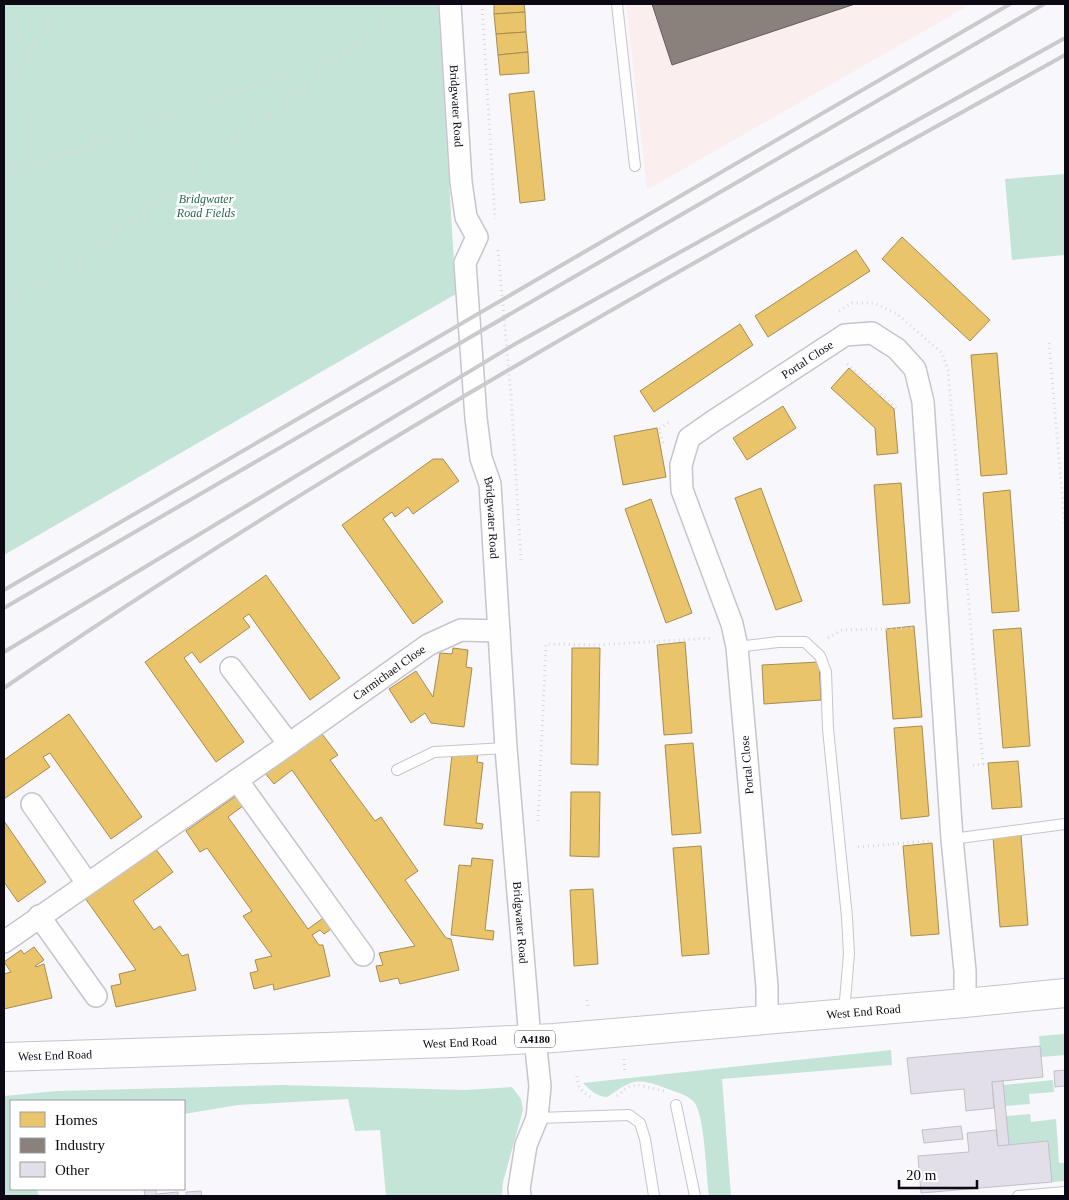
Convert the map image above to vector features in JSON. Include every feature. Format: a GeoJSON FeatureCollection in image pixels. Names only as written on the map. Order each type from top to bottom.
{"type":"FeatureCollection","features":[{"type":"Feature","properties":{"kind":"main road","name":"West End Road"},"geometry":{"type":"LineString","coordinates":[[4,1057],[532,1039],[620,1033],[1065,993]]}},
{"type":"Feature","properties":{"kind":"street","name":"Bridgwater Road"},"geometry":{"type":"LineString","coordinates":[[450,4],[461,182],[466,217],[476,238],[465,263],[476,418],[481,458],[490,484],[506,748],[532,1039],[540,1086],[537,1118],[526,1145],[519,1189],[520,1196]]}},
{"type":"Feature","properties":{"kind":"street","name":"Portal Close"},"geometry":{"type":"LineString","coordinates":[[767,1019],[767,987],[736,641],[732,624],[682,490],[681,464],[689,438],[845,334],[872,333],[876,335]]}},
{"type":"Feature","properties":{"kind":"street"},"geometry":{"type":"LineString","coordinates":[[876,335],[897,349],[915,369],[923,402],[952,839],[966,972],[965,1003]]}},
{"type":"Feature","properties":{"kind":"street","name":"Carmichael Close"},"geometry":{"type":"LineString","coordinates":[[4,942],[428,645],[461,630],[499,631]]}},
{"type":"Feature","properties":{"kind":"street"},"geometry":{"type":"LineString","coordinates":[[231,668],[289,744]]}},
{"type":"Feature","properties":{"kind":"street"},"geometry":{"type":"LineString","coordinates":[[237,780],[363,955]]}},
{"type":"Feature","properties":{"kind":"street"},"geometry":{"type":"LineString","coordinates":[[32,804],[87,884]]}},
{"type":"Feature","properties":{"kind":"street"},"geometry":{"type":"LineString","coordinates":[[40,916],[96,996]]}},
{"type":"Feature","properties":{"kind":"lane"},"geometry":{"type":"LineString","coordinates":[[617,4],[635,166]]}},
{"type":"Feature","properties":{"kind":"lane"},"geometry":{"type":"LineString","coordinates":[[736,641],[805,642],[820,656],[826,672],[828,729],[849,954],[844,1013]]}},
{"type":"Feature","properties":{"kind":"lane"},"geometry":{"type":"LineString","coordinates":[[397,770],[434,752],[506,748]]}},
{"type":"Feature","properties":{"kind":"lane"},"geometry":{"type":"LineString","coordinates":[[952,839],[1065,824]]}},
{"type":"Feature","properties":{"kind":"lane"},"geometry":{"type":"LineString","coordinates":[[676,1106],[695,1196]]}},
{"type":"Feature","properties":{"kind":"lane"},"geometry":{"type":"LineString","coordinates":[[537,1118],[629,1115],[640,1123],[646,1140],[654,1196]]}},
{"type":"Feature","properties":{"kind":"lane"},"geometry":{"type":"LineString","coordinates":[[1018,1196],[1065,1192]]}},
{"type":"Feature","properties":{"kind":"path"},"geometry":{"type":"LineString","coordinates":[[14,4],[24,58],[30,166]]}},
{"type":"Feature","properties":{"kind":"path"},"geometry":{"type":"LineString","coordinates":[[4,88],[61,4]]}},
{"type":"Feature","properties":{"kind":"path"},"geometry":{"type":"LineString","coordinates":[[4,296],[13,294],[84,258],[348,52],[399,4]]}},
{"type":"Feature","properties":{"kind":"path"},"geometry":{"type":"LineString","coordinates":[[4,171],[30,166],[348,52]]}},
{"type":"Feature","properties":{"kind":"path"},"geometry":{"type":"LineString","coordinates":[[4,161],[30,166]]}},
{"type":"Feature","properties":{"kind":"path"},"geometry":{"type":"LineString","coordinates":[[840,370],[897,314]]}},
{"type":"Feature","properties":{"kind":"path"},"geometry":{"type":"LineString","coordinates":[[1049,343],[1065,527]]}},
{"type":"Feature","properties":{"kind":"path"},"geometry":{"type":"LineString","coordinates":[[847,364],[903,414]]}},
{"type":"Feature","properties":{"kind":"path"},"geometry":{"type":"LineString","coordinates":[[811,648],[842,630],[923,628]]}},
{"type":"Feature","properties":{"kind":"path"},"geometry":{"type":"LineString","coordinates":[[538,828],[546,644],[598,645],[716,638],[736,641]]}},
{"type":"Feature","properties":{"kind":"path"},"geometry":{"type":"LineString","coordinates":[[840,849],[952,839]]}},
{"type":"Feature","properties":{"kind":"shaded area"},"geometry":{"type":"Polygon","coordinates":[[[626,4],[971,4],[647,190],[626,4]]]}},
{"type":"Feature","properties":{"kind":"green space","name":"Bridgwater Road Fields"},"geometry":{"type":"Polygon","coordinates":[[[4,4],[438,4],[456,294],[4,555],[4,4]]]}},
{"type":"Feature","properties":{"kind":"green space"},"geometry":{"type":"Polygon","coordinates":[[[1065,174],[1065,255],[1012,260],[1005,179],[1065,174]]]}},
{"type":"Feature","properties":{"kind":"green space"},"geometry":{"type":"Polygon","coordinates":[[[1065,1034],[1065,1055],[1041,1057],[1039,1036],[1065,1034]]]}},
{"type":"Feature","properties":{"kind":"green space"},"geometry":{"type":"Polygon","coordinates":[[[891,1050],[892,1065],[722,1079],[731,1196],[709,1196],[701,1120],[698,1109],[691,1099],[663,1087],[645,1082],[633,1082],[607,1097],[596,1094],[583,1083],[891,1050]]]}},
{"type":"Feature","properties":{"kind":"green space"},"geometry":{"type":"Polygon","coordinates":[[[1053,1080],[1054,1092],[1029,1094],[1030,1104],[1005,1106],[1003,1085],[1053,1080]]]}},
{"type":"Feature","properties":{"kind":"green space"},"geometry":{"type":"Polygon","coordinates":[[[281,1085],[465,1090],[512,1087],[521,1099],[523,1110],[503,1182],[502,1196],[386,1196],[380,1130],[355,1131],[348,1099],[238,1105],[185,1114],[185,1100],[10,1100],[10,1190],[37,1190],[39,1196],[4,1196],[4,1096],[57,1091],[281,1085]]]}},
{"type":"Feature","properties":{"kind":"green space"},"geometry":{"type":"Polygon","coordinates":[[[1030,1114],[1031,1122],[1056,1119],[1059,1163],[1065,1163],[1065,1181],[1052,1182],[1048,1141],[1009,1145],[1006,1116],[1030,1114]]]}},
{"type":"Feature","properties":{"kind":"building: Homes"},"geometry":{"type":"Polygon","coordinates":[[[494,4],[524,4],[525,12],[494,14],[494,4]]]}},
{"type":"Feature","properties":{"kind":"building: Homes"},"geometry":{"type":"Polygon","coordinates":[[[525,12],[526,32],[496,34],[494,14],[525,12]]]}},
{"type":"Feature","properties":{"kind":"building: Homes"},"geometry":{"type":"Polygon","coordinates":[[[526,32],[528,52],[498,55],[496,34],[526,32]]]}},
{"type":"Feature","properties":{"kind":"building: Homes"},"geometry":{"type":"Polygon","coordinates":[[[528,52],[529,73],[500,75],[498,55],[528,52]]]}},
{"type":"Feature","properties":{"kind":"building: Homes"},"geometry":{"type":"Polygon","coordinates":[[[534,91],[545,200],[520,203],[509,94],[534,91]]]}},
{"type":"Feature","properties":{"kind":"building: Homes"},"geometry":{"type":"Polygon","coordinates":[[[902,237],[990,320],[970,341],[882,259],[902,237]]]}},
{"type":"Feature","properties":{"kind":"building: Homes"},"geometry":{"type":"Polygon","coordinates":[[[856,250],[870,271],[768,337],[755,316],[856,250]]]}},
{"type":"Feature","properties":{"kind":"building: Homes"},"geometry":{"type":"Polygon","coordinates":[[[740,324],[753,345],[654,412],[640,391],[740,324]]]}},
{"type":"Feature","properties":{"kind":"building: Homes"},"geometry":{"type":"Polygon","coordinates":[[[997,353],[1007,474],[981,476],[971,355],[997,353]]]}},
{"type":"Feature","properties":{"kind":"building: Homes"},"geometry":{"type":"Polygon","coordinates":[[[849,368],[894,409],[898,453],[877,455],[875,428],[831,388],[849,368]]]}},
{"type":"Feature","properties":{"kind":"building: Homes"},"geometry":{"type":"Polygon","coordinates":[[[783,406],[796,428],[747,460],[733,438],[783,406]]]}},
{"type":"Feature","properties":{"kind":"building: Homes"},"geometry":{"type":"Polygon","coordinates":[[[657,428],[666,477],[623,485],[614,436],[657,428]]]}},
{"type":"Feature","properties":{"kind":"building: Homes"},"geometry":{"type":"Polygon","coordinates":[[[433,459],[443,459],[459,481],[413,514],[408,507],[395,517],[392,512],[383,519],[443,602],[413,624],[342,525],[433,459]]]}},
{"type":"Feature","properties":{"kind":"building: Homes"},"geometry":{"type":"Polygon","coordinates":[[[901,483],[910,603],[883,605],[874,485],[901,483]]]}},
{"type":"Feature","properties":{"kind":"building: Homes"},"geometry":{"type":"Polygon","coordinates":[[[761,488],[802,601],[776,610],[735,498],[761,488]]]}},
{"type":"Feature","properties":{"kind":"building: Homes"},"geometry":{"type":"Polygon","coordinates":[[[1010,490],[1019,611],[992,613],[983,493],[1010,490]]]}},
{"type":"Feature","properties":{"kind":"building: Homes"},"geometry":{"type":"Polygon","coordinates":[[[651,499],[692,613],[666,623],[625,509],[651,499]]]}},
{"type":"Feature","properties":{"kind":"building: Homes"},"geometry":{"type":"Polygon","coordinates":[[[266,575],[340,678],[310,700],[249,614],[243,618],[250,627],[200,663],[192,652],[184,658],[244,742],[216,762],[145,662],[266,575]]]}},
{"type":"Feature","properties":{"kind":"building: Homes"},"geometry":{"type":"Polygon","coordinates":[[[914,626],[922,717],[893,719],[886,629],[914,626]]]}},
{"type":"Feature","properties":{"kind":"building: Homes"},"geometry":{"type":"Polygon","coordinates":[[[1021,628],[1030,746],[1003,748],[993,630],[1021,628]]]}},
{"type":"Feature","properties":{"kind":"building: Homes"},"geometry":{"type":"Polygon","coordinates":[[[685,642],[692,733],[664,735],[657,645],[685,642]]]}},
{"type":"Feature","properties":{"kind":"building: Homes"},"geometry":{"type":"Polygon","coordinates":[[[453,648],[468,650],[466,667],[472,668],[464,727],[431,723],[425,713],[411,723],[389,689],[416,671],[433,697],[440,653],[452,654],[453,648]]]}},
{"type":"Feature","properties":{"kind":"building: Homes"},"geometry":{"type":"Polygon","coordinates":[[[572,648],[600,648],[598,765],[571,764],[572,648]]]}},
{"type":"Feature","properties":{"kind":"building: Homes"},"geometry":{"type":"Polygon","coordinates":[[[819,662],[821,700],[764,704],[762,665],[819,662]]]}},
{"type":"Feature","properties":{"kind":"building: Homes"},"geometry":{"type":"Polygon","coordinates":[[[69,714],[142,817],[111,839],[50,753],[43,757],[50,767],[4,799],[4,760],[69,714]]]}},
{"type":"Feature","properties":{"kind":"building: Homes"},"geometry":{"type":"Polygon","coordinates":[[[922,726],[929,816],[901,819],[894,728],[922,726]]]}},
{"type":"Feature","properties":{"kind":"building: Homes"},"geometry":{"type":"Polygon","coordinates":[[[322,734],[338,755],[330,760],[375,821],[381,817],[418,871],[405,880],[446,938],[451,939],[459,970],[400,984],[398,978],[380,982],[376,966],[383,965],[379,953],[415,946],[292,770],[274,784],[265,773],[322,734]]]}},
{"type":"Feature","properties":{"kind":"building: Homes"},"geometry":{"type":"Polygon","coordinates":[[[693,743],[701,833],[672,835],[665,745],[693,743]]]}},
{"type":"Feature","properties":{"kind":"building: Homes"},"geometry":{"type":"Polygon","coordinates":[[[462,752],[478,753],[477,762],[483,763],[476,823],[483,824],[482,829],[444,825],[452,755],[461,756],[462,752]]]}},
{"type":"Feature","properties":{"kind":"building: Homes"},"geometry":{"type":"Polygon","coordinates":[[[1018,761],[1022,807],[992,809],[988,763],[1018,761]]]}},
{"type":"Feature","properties":{"kind":"building: Homes"},"geometry":{"type":"Polygon","coordinates":[[[571,792],[600,792],[599,857],[570,856],[571,792]]]}},
{"type":"Feature","properties":{"kind":"building: Homes"},"geometry":{"type":"Polygon","coordinates":[[[240,793],[247,803],[228,817],[308,929],[326,916],[334,927],[324,934],[320,930],[312,935],[319,945],[323,945],[330,976],[274,990],[273,984],[254,989],[250,973],[258,971],[255,960],[272,956],[243,916],[252,911],[207,848],[200,852],[186,831],[240,793]]]}},
{"type":"Feature","properties":{"kind":"building: Homes"},"geometry":{"type":"Polygon","coordinates":[[[4,821],[46,882],[18,902],[4,882],[4,821]]]}},
{"type":"Feature","properties":{"kind":"building: Homes"},"geometry":{"type":"Polygon","coordinates":[[[1021,835],[1028,925],[1000,927],[993,837],[1021,835]]]}},
{"type":"Feature","properties":{"kind":"building: Homes"},"geometry":{"type":"Polygon","coordinates":[[[932,843],[939,934],[911,936],[903,846],[932,843]]]}},
{"type":"Feature","properties":{"kind":"building: Homes"},"geometry":{"type":"Polygon","coordinates":[[[701,846],[709,954],[682,956],[673,848],[701,846]]]}},
{"type":"Feature","properties":{"kind":"building: Homes"},"geometry":{"type":"Polygon","coordinates":[[[155,848],[173,872],[133,901],[154,930],[160,926],[182,956],[188,954],[196,990],[116,1007],[111,986],[121,984],[119,974],[136,970],[85,898],[155,848]]]}},
{"type":"Feature","properties":{"kind":"building: Homes"},"geometry":{"type":"Polygon","coordinates":[[[472,858],[493,860],[485,930],[494,931],[493,940],[451,935],[459,865],[471,866],[472,858]]]}},
{"type":"Feature","properties":{"kind":"building: Homes"},"geometry":{"type":"Polygon","coordinates":[[[593,889],[598,964],[574,966],[570,890],[593,889]]]}},
{"type":"Feature","properties":{"kind":"building: Homes"},"geometry":{"type":"Polygon","coordinates":[[[34,947],[44,960],[35,966],[44,964],[52,998],[4,1009],[4,974],[11,972],[4,962],[21,950],[24,954],[34,947]]]}},
{"type":"Feature","properties":{"kind":"building: Industry"},"geometry":{"type":"Polygon","coordinates":[[[652,4],[855,4],[672,65],[652,4]]]}},
{"type":"Feature","properties":{"kind":"building: Other"},"geometry":{"type":"Polygon","coordinates":[[[1040,1046],[1043,1077],[992,1082],[994,1108],[966,1111],[964,1089],[911,1094],[907,1058],[1040,1046]]]}},
{"type":"Feature","properties":{"kind":"building: Other"},"geometry":{"type":"Polygon","coordinates":[[[1065,1070],[1065,1086],[1055,1087],[1054,1071],[1065,1070]]]}},
{"type":"Feature","properties":{"kind":"building: Other"},"geometry":{"type":"Polygon","coordinates":[[[1003,1081],[1009,1145],[998,1146],[992,1082],[1003,1081]]]}},
{"type":"Feature","properties":{"kind":"building: Other"},"geometry":{"type":"Polygon","coordinates":[[[961,1126],[963,1139],[924,1143],[922,1130],[961,1126]]]}},
{"type":"Feature","properties":{"kind":"building: Other"},"geometry":{"type":"Polygon","coordinates":[[[996,1130],[998,1146],[1048,1141],[1052,1182],[921,1193],[918,1156],[969,1152],[967,1133],[996,1130]]]}},
{"type":"Feature","properties":{"kind":"building: Other"},"geometry":{"type":"Polygon","coordinates":[[[144,1190],[156,1190],[156,1194],[178,1192],[178,1196],[145,1196],[144,1190]]]}},
{"type":"Feature","properties":{"kind":"building: Other"},"geometry":{"type":"Polygon","coordinates":[[[201,1191],[202,1196],[186,1196],[186,1192],[201,1191]]]}},
{"type":"Feature","properties":{"kind":"railway"},"geometry":{"type":"LineString","coordinates":[[4,590],[1010,4]]}},
{"type":"Feature","properties":{"kind":"railway"},"geometry":{"type":"LineString","coordinates":[[4,608],[1044,4]]}},
{"type":"Feature","properties":{"kind":"railway"},"geometry":{"type":"LineString","coordinates":[[4,652],[515,344],[1065,38]]}},
{"type":"Feature","properties":{"kind":"railway"},"geometry":{"type":"LineString","coordinates":[[4,688],[169,578],[338,472],[508,370],[872,162],[1065,55]]}}]}
